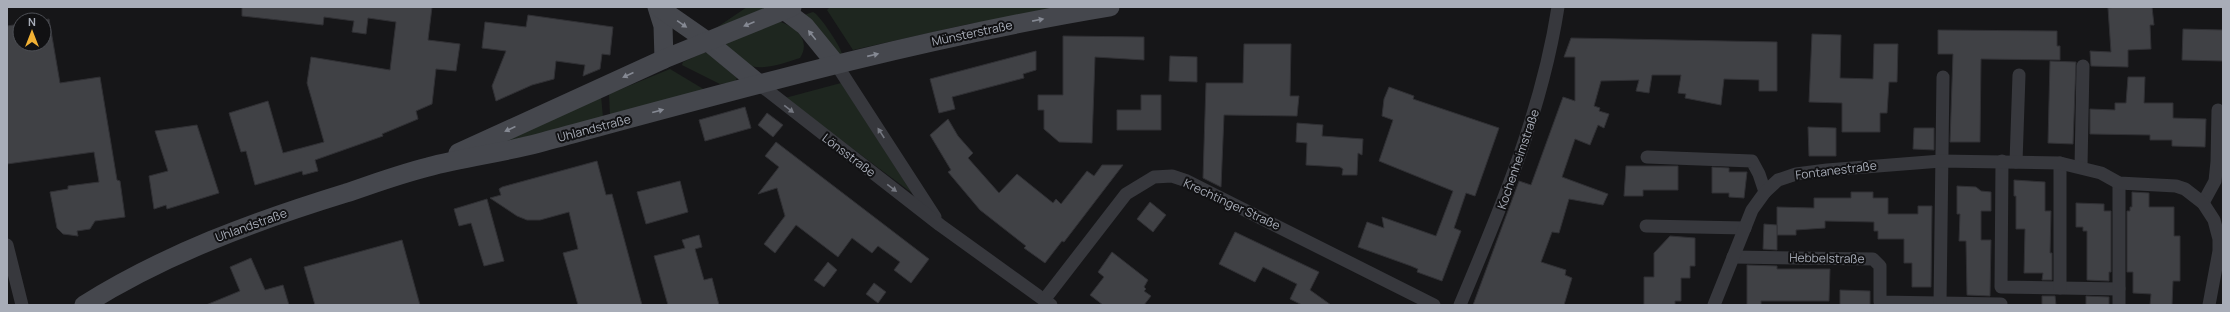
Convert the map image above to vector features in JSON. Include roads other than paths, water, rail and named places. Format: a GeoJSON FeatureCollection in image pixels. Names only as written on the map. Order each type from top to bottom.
{"type":"FeatureCollection","features":[{"type":"Feature","properties":{"kind":"main road"},"geometry":{"type":"LineString","coordinates":[[658,7],[707,41],[759,84]]}},
{"type":"Feature","properties":{"kind":"main road"},"geometry":{"type":"LineString","coordinates":[[658,7],[663,26],[664,59],[786,8],[805,26],[836,64]]}},
{"type":"Feature","properties":{"kind":"main road","name":"Münsterstraße"},"geometry":{"type":"LineString","coordinates":[[759,84],[945,38],[1110,7]]}},
{"type":"Feature","properties":{"kind":"main road","name":"Uhlandstraße"},"geometry":{"type":"LineString","coordinates":[[428,167],[664,59]]}},
{"type":"Feature","properties":{"kind":"main road","name":"Uhlandstraße"},"geometry":{"type":"LineString","coordinates":[[84,305],[115,285],[210,240],[263,220],[428,167],[526,146],[759,84]]}},
{"type":"Feature","properties":{"kind":"street","name":"Kochenheimstraße"},"geometry":{"type":"LineString","coordinates":[[1460,305],[1499,213],[1530,125],[1549,54],[1558,7]]}},
{"type":"Feature","properties":{"kind":"street","name":"Lönsstraße"},"geometry":{"type":"LineString","coordinates":[[836,64],[940,225]]}},
{"type":"Feature","properties":{"kind":"street"},"geometry":{"type":"LineString","coordinates":[[2081,166],[2083,66]]}},
{"type":"Feature","properties":{"kind":"street"},"geometry":{"type":"LineString","coordinates":[[2016,162],[2019,75]]}},
{"type":"Feature","properties":{"kind":"street"},"geometry":{"type":"LineString","coordinates":[[1940,303],[1941,161],[1944,77]]}},
{"type":"Feature","properties":{"kind":"street","name":"Lönsstraße"},"geometry":{"type":"LineString","coordinates":[[759,84],[940,225],[1048,302]]}},
{"type":"Feature","properties":{"kind":"street"},"geometry":{"type":"LineString","coordinates":[[2203,203],[2214,181],[2217,162],[2218,110]]}},
{"type":"Feature","properties":{"kind":"street"},"geometry":{"type":"LineString","coordinates":[[1647,157],[1752,161],[1760,174],[1765,192]]}},
{"type":"Feature","properties":{"kind":"street","name":"Fontanestraße"},"geometry":{"type":"LineString","coordinates":[[1714,305],[1752,210],[1765,192],[1778,180],[1796,174],[1899,163],[1941,161],[2060,163],[2081,166],[2101,173],[2118,183],[2176,186],[2185,189],[2203,203],[2218,220],[2219,251],[2215,297]]}},
{"type":"Feature","properties":{"kind":"street"},"geometry":{"type":"LineString","coordinates":[[2001,305],[2002,161]]}},
{"type":"Feature","properties":{"kind":"street"},"geometry":{"type":"LineString","coordinates":[[2060,163],[2060,288]]}},
{"type":"Feature","properties":{"kind":"street","name":"Krechtinger Straße"},"geometry":{"type":"LineString","coordinates":[[1048,302],[1126,194],[1154,177],[1172,176],[1194,184],[1434,305]]}},
{"type":"Feature","properties":{"kind":"street"},"geometry":{"type":"LineString","coordinates":[[2118,183],[2119,305]]}},
{"type":"Feature","properties":{"kind":"street"},"geometry":{"type":"LineString","coordinates":[[1646,226],[1745,228]]}},
{"type":"Feature","properties":{"kind":"street"},"geometry":{"type":"LineString","coordinates":[[7,245],[12,288],[22,305]]}},
{"type":"Feature","properties":{"kind":"street","name":"Hebbelstraße"},"geometry":{"type":"LineString","coordinates":[[1732,257],[1873,259],[1880,266],[1880,302],[2001,305]]}},
{"type":"Feature","properties":{"kind":"street"},"geometry":{"type":"LineString","coordinates":[[2001,287],[2119,289]]}}]}
